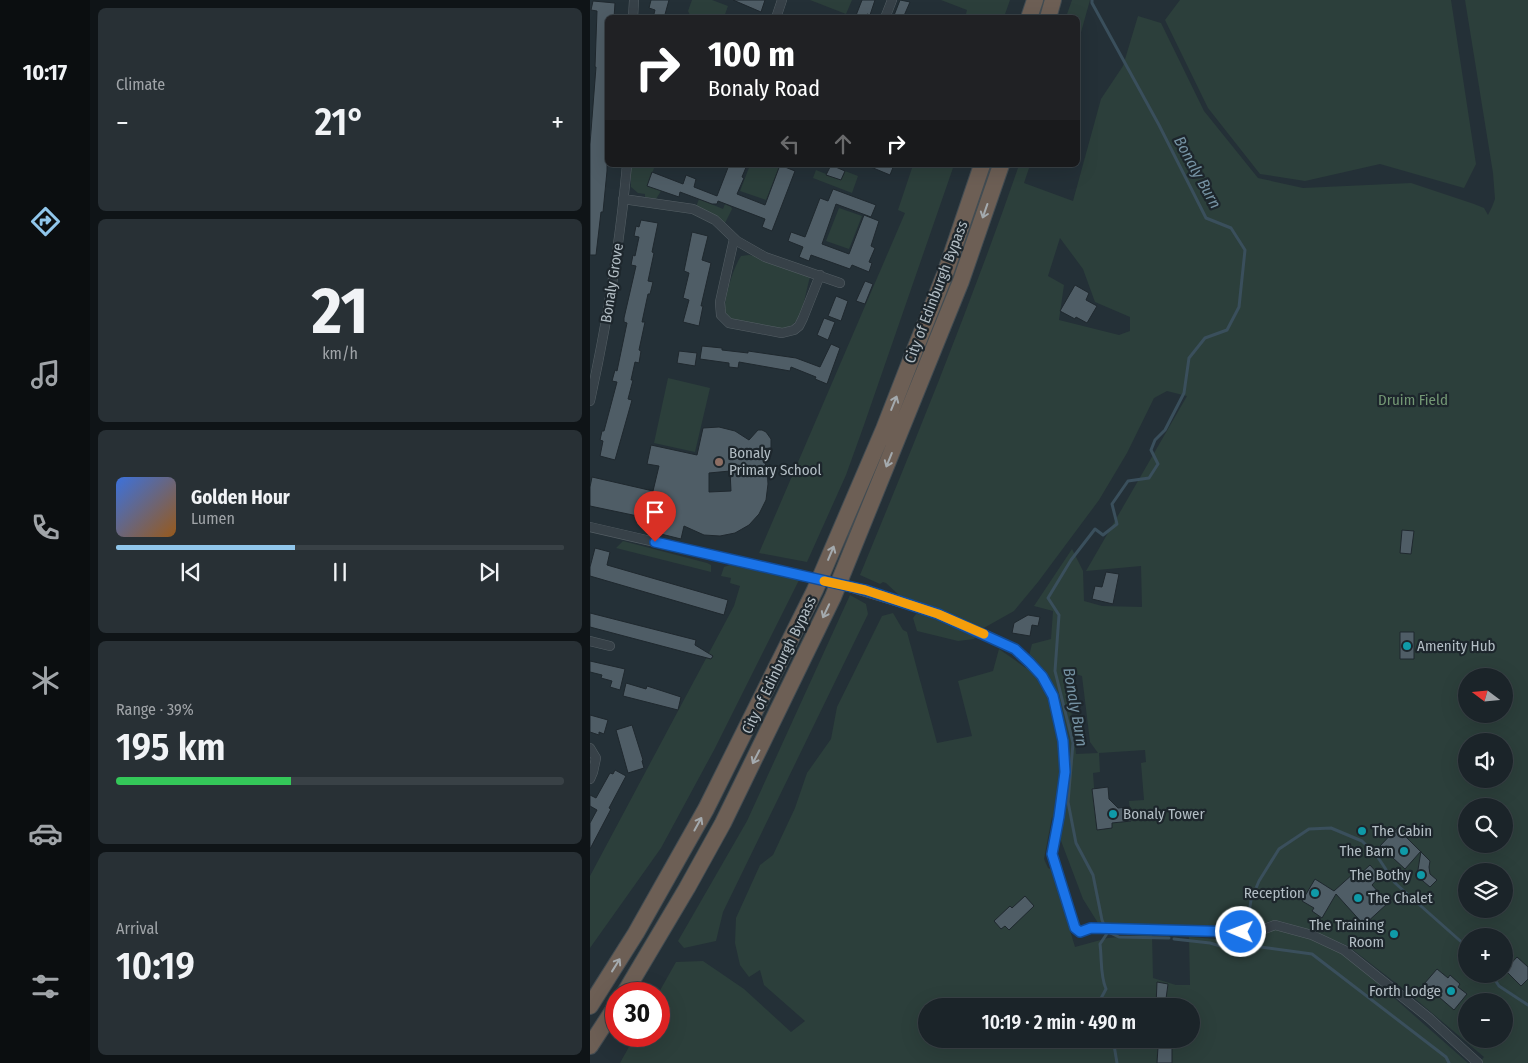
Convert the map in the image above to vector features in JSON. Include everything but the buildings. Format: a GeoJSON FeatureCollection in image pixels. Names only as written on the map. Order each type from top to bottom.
{"type":"FeatureCollection","features":[{"type":"Feature","properties":{"kind":"highway"},"geometry":{"type":"LineString","coordinates":[[1030,15],[1035,0]]}},
{"type":"Feature","properties":{"kind":"highway"},"geometry":{"type":"LineString","coordinates":[[1049,15],[1053,0]]}},
{"type":"Feature","properties":{"kind":"highway","name":"City of Edinburgh Bypass"},"geometry":{"type":"LineString","coordinates":[[590,1006],[636,933],[706,809],[816,590],[920,338],[981,167]]}},
{"type":"Feature","properties":{"kind":"highway","name":"City of Edinburgh Bypass"},"geometry":{"type":"LineString","coordinates":[[631,982],[683,896],[722,823],[833,597],[954,299],[1000,167]]}},
{"type":"Feature","properties":{"kind":"highway"},"geometry":{"type":"LineString","coordinates":[[590,1046],[605,1023]]}},
{"type":"Feature","properties":{"kind":"street"},"geometry":{"type":"LineString","coordinates":[[633,15],[634,0]]}},
{"type":"Feature","properties":{"kind":"street"},"geometry":{"type":"LineString","coordinates":[[777,15],[782,0]]}},
{"type":"Feature","properties":{"kind":"street"},"geometry":{"type":"LineString","coordinates":[[886,15],[892,0]]}},
{"type":"Feature","properties":{"kind":"street","name":"Bonaly Grove"},"geometry":{"type":"LineString","coordinates":[[590,401],[593,374],[612,284],[627,167]]}},
{"type":"Feature","properties":{"kind":"street"},"geometry":{"type":"LineString","coordinates":[[624,199],[693,209],[715,220],[734,239],[766,257],[840,283]]}},
{"type":"Feature","properties":{"kind":"street"},"geometry":{"type":"LineString","coordinates":[[734,239],[720,302],[721,315],[729,323],[782,332],[794,330],[799,326],[803,318],[820,275]]}},
{"type":"Feature","properties":{"kind":"street"},"geometry":{"type":"LineString","coordinates":[[590,527],[849,587],[938,614],[1015,649],[1042,676],[1053,696],[1063,749],[1065,772],[1052,854],[1075,928],[1080,932],[1091,928],[1106,928],[1253,933],[1275,925],[1312,935],[1344,950],[1415,1007],[1478,1063]]}},
{"type":"Feature","properties":{"kind":"street"},"geometry":{"type":"LineString","coordinates":[[590,641],[610,646]]}},
{"type":"Feature","properties":{"kind":"street"},"geometry":{"type":"LineString","coordinates":[[590,748],[596,758],[590,779]]}},
{"type":"Feature","properties":{"kind":"green space"},"geometry":{"type":"Polygon","coordinates":[[[692,0],[712,0],[728,6],[725,15],[690,15],[688,11],[692,0]]]}},
{"type":"Feature","properties":{"kind":"green space"},"geometry":{"type":"Polygon","coordinates":[[[810,0],[852,0],[846,14],[810,0]]]}},
{"type":"Feature","properties":{"kind":"green space"},"geometry":{"type":"Polygon","coordinates":[[[941,0],[1010,0],[1005,15],[966,15],[967,10],[941,0]]]}},
{"type":"Feature","properties":{"kind":"green space"},"geometry":{"type":"Polygon","coordinates":[[[1072,0],[1090,0],[1080,36],[1080,15],[1067,15],[1072,0]]]}},
{"type":"Feature","properties":{"kind":"green space"},"geometry":{"type":"Polygon","coordinates":[[[1180,0],[1451,0],[1476,164],[1464,188],[1380,164],[1305,181],[1260,174],[1208,108],[1165,20],[1180,0]]]}},
{"type":"Feature","properties":{"kind":"green space","name":"Druim Field"},"geometry":{"type":"Polygon","coordinates":[[[1465,0],[1528,0],[1528,1063],[1479,1063],[1484,1057],[1473,1048],[1513,1048],[1513,993],[1458,993],[1458,1035],[1348,946],[1307,929],[1279,921],[1270,921],[1245,930],[1236,925],[1229,928],[1205,929],[1098,923],[1083,899],[1052,817],[1044,859],[1048,868],[1052,870],[1075,947],[1108,938],[1152,934],[1153,978],[1176,985],[1190,985],[1189,937],[1216,939],[1252,938],[1276,928],[1311,937],[1342,954],[1468,1063],[620,1063],[629,1047],[670,1047],[670,982],[665,982],[676,962],[703,961],[744,989],[791,1032],[805,1021],[764,985],[760,970],[749,977],[740,965],[735,943],[736,918],[760,865],[773,855],[795,808],[807,773],[831,739],[837,707],[882,616],[893,613],[903,630],[907,632],[937,743],[972,736],[958,681],[993,671],[999,649],[1026,668],[1032,644],[1051,639],[1053,611],[1034,606],[1072,549],[1083,571],[1084,601],[1102,606],[1142,607],[1141,566],[1086,571],[1187,396],[1167,391],[1154,398],[1127,453],[1099,500],[1014,611],[982,629],[902,598],[886,583],[880,584],[860,575],[962,320],[1018,167],[1029,167],[1024,183],[1073,201],[1101,99],[1123,66],[1138,16],[1161,23],[1204,111],[1258,178],[1303,188],[1411,183],[1484,208],[1488,215],[1495,199],[1493,173],[1465,0]],[[1060,238],[1048,276],[1064,285],[1059,320],[1119,335],[1130,331],[1130,317],[1095,302],[1083,269],[1060,238]],[[1067,671],[1076,754],[1098,753],[1090,742],[1082,676],[1067,671]],[[1145,750],[1099,753],[1100,772],[1093,773],[1097,830],[1112,828],[1112,823],[1131,821],[1129,801],[1144,800],[1141,763],[1146,762],[1145,750]]]}},
{"type":"Feature","properties":{"kind":"green space"},"geometry":{"type":"Polygon","coordinates":[[[631,167],[654,167],[648,186],[661,191],[656,199],[645,197],[645,194],[638,193],[631,187],[631,167]]]}},
{"type":"Feature","properties":{"kind":"green space"},"geometry":{"type":"Polygon","coordinates":[[[749,167],[779,167],[766,200],[740,191],[749,167]]]}},
{"type":"Feature","properties":{"kind":"green space"},"geometry":{"type":"Polygon","coordinates":[[[912,167],[953,167],[846,475],[807,562],[759,553],[905,213],[898,210],[912,167]]]}},
{"type":"Feature","properties":{"kind":"green space"},"geometry":{"type":"Polygon","coordinates":[[[816,170],[841,180],[845,171],[858,176],[852,193],[813,178],[816,170]]]}},
{"type":"Feature","properties":{"kind":"green space"},"geometry":{"type":"Polygon","coordinates":[[[699,199],[723,209],[725,204],[731,207],[732,209],[725,223],[696,207],[699,199]]]}},
{"type":"Feature","properties":{"kind":"green space"},"geometry":{"type":"Polygon","coordinates":[[[839,208],[862,216],[849,249],[826,241],[839,208]]]}},
{"type":"Feature","properties":{"kind":"green space"},"geometry":{"type":"Polygon","coordinates":[[[749,255],[810,277],[801,311],[791,326],[783,328],[764,327],[729,319],[725,308],[730,281],[741,256],[749,255]]]}},
{"type":"Feature","properties":{"kind":"green space"},"geometry":{"type":"Polygon","coordinates":[[[668,378],[710,388],[695,452],[654,443],[668,378]]]}},
{"type":"Feature","properties":{"kind":"green space"},"geometry":{"type":"Polygon","coordinates":[[[623,541],[707,563],[711,565],[711,572],[616,548],[623,541]]]}},
{"type":"Feature","properties":{"kind":"green space"},"geometry":{"type":"Polygon","coordinates":[[[730,565],[799,580],[714,750],[661,848],[590,948],[590,876],[734,606],[740,586],[730,583],[731,578],[721,576],[724,567],[730,565]]]}},
{"type":"Feature","properties":{"kind":"green space"},"geometry":{"type":"Polygon","coordinates":[[[850,595],[866,604],[868,614],[723,912],[716,941],[684,948],[678,941],[747,821],[850,595]]]}},
{"type":"Feature","properties":{"kind":"green space"},"geometry":{"type":"Polygon","coordinates":[[[916,614],[928,615],[977,635],[974,639],[958,641],[917,631],[913,618],[916,614]]]}},
{"type":"Feature","properties":{"kind":"waterway","name":"Bonaly Burn"},"geometry":{"type":"LineString","coordinates":[[1092,0],[1206,218],[1231,228],[1245,250],[1239,307],[1227,330],[1205,338],[1189,358],[1184,393],[1165,430],[1155,440],[1151,450],[1158,464],[1149,478],[1128,481],[1112,504],[1117,524],[1103,535],[1095,529],[1071,560],[1048,598],[1059,615],[1055,671],[1073,743],[1068,802],[1076,843],[1093,875],[1105,927]]}},
{"type":"Feature","properties":{"kind":"waterway"},"geometry":{"type":"LineString","coordinates":[[1238,944],[1248,919],[1251,900],[1259,881],[1279,849],[1309,829],[1331,828],[1362,841],[1377,856],[1395,883],[1458,939]]}},
{"type":"Feature","properties":{"kind":"waterway"},"geometry":{"type":"LineString","coordinates":[[1108,932],[1119,937],[1169,938]]}},
{"type":"Feature","properties":{"kind":"waterway"},"geometry":{"type":"LineString","coordinates":[[1101,998],[1106,989],[1102,973],[1100,944],[1108,932]]}},
{"type":"Feature","properties":{"kind":"waterway"},"geometry":{"type":"LineString","coordinates":[[1174,939],[1210,943],[1231,949],[1238,944]]}},
{"type":"Feature","properties":{"kind":"waterway"},"geometry":{"type":"LineString","coordinates":[[1238,944],[1312,954],[1446,1057],[1449,1063]]}},
{"type":"Feature","properties":{"kind":"waterway"},"geometry":{"type":"LineString","coordinates":[[1497,983],[1528,1005]]}},
{"type":"Feature","properties":{"kind":"waterway"},"geometry":{"type":"LineString","coordinates":[[1114,1048],[1117,1063]]}},
{"type":"Feature","properties":{"kind":"slow traffic"},"geometry":{"type":"LineString","coordinates":[[824,581],[865,590],[938,614],[984,634]]}},
{"type":"Feature","properties":{"kind":"place","name":"Bonaly Primary School"},"geometry":{"type":"Point","coordinates":[719,462]}},
{"type":"Feature","properties":{"kind":"place","name":"Amenity Hub"},"geometry":{"type":"Point","coordinates":[1407,646]}},
{"type":"Feature","properties":{"kind":"place","name":"Bonaly Tower"},"geometry":{"type":"Point","coordinates":[1113,814]}},
{"type":"Feature","properties":{"kind":"place","name":"The Cabin"},"geometry":{"type":"Point","coordinates":[1362,831]}},
{"type":"Feature","properties":{"kind":"place","name":"The Barn"},"geometry":{"type":"Point","coordinates":[1404,851]}},
{"type":"Feature","properties":{"kind":"place","name":"The Bothy"},"geometry":{"type":"Point","coordinates":[1421,875]}},
{"type":"Feature","properties":{"kind":"place","name":"Reception"},"geometry":{"type":"Point","coordinates":[1315,893]}},
{"type":"Feature","properties":{"kind":"place","name":"The Chalet"},"geometry":{"type":"Point","coordinates":[1358,898]}},
{"type":"Feature","properties":{"kind":"place","name":"The Training Room"},"geometry":{"type":"Point","coordinates":[1394,934]}},
{"type":"Feature","properties":{"kind":"place","name":"Forth Lodge"},"geometry":{"type":"Point","coordinates":[1451,991]}},
{"type":"Feature","properties":{"kind":"route"},"geometry":{"type":"LineString","coordinates":[[655,542],[865,590],[938,614],[1015,649],[1042,676],[1053,696],[1063,741],[1065,772],[1052,854],[1075,928],[1080,932],[1091,928],[1241,932]]}}]}
